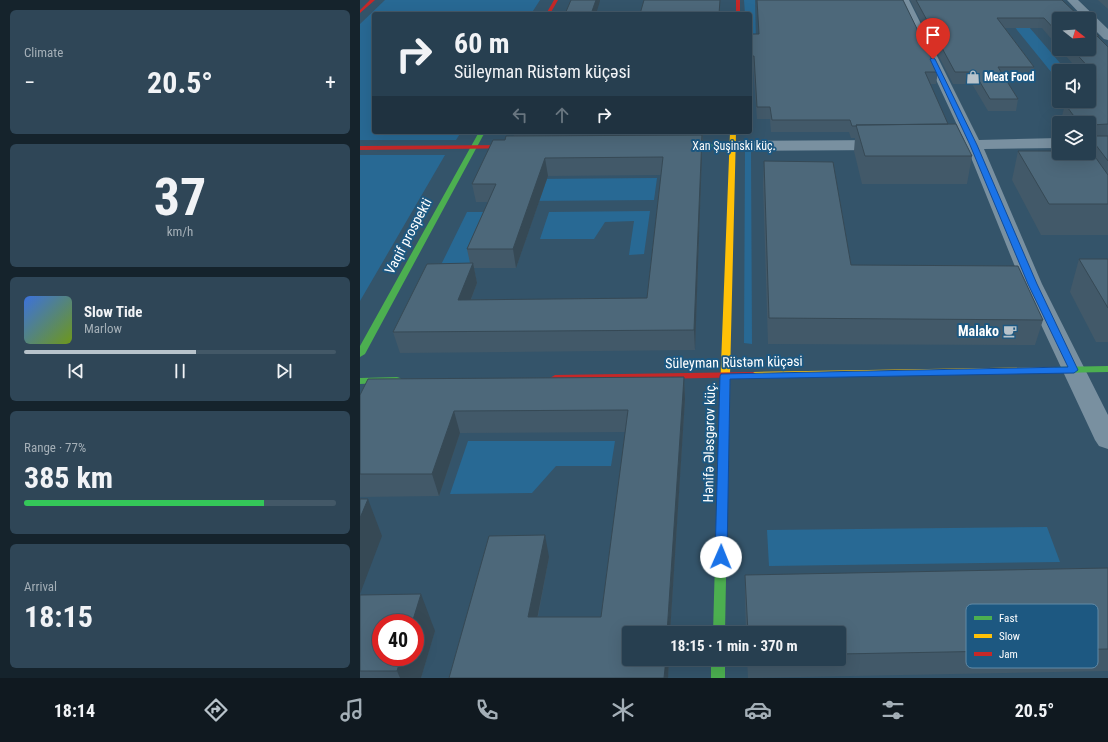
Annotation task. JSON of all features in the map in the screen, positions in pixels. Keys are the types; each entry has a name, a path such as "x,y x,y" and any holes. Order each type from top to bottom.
{"street":[{"path":"360,12 373,0"},
{"path":"549,12 556,0"},
{"path":"738,0 738,12"},
{"path":"904,0 974,145 1032,284 1108,440"},
{"path":"1072,0 1108,36"},
{"name":"Vaqif prospekti","path":"360,354 481,134"},
{"name":"Xan Şuşinski küç.","path":"663,146 733,139 897,145"},
{"name":"Hənifə Ələsgərov küç.","path":"719,626 725,376 733,139"},
{"path":"943,145 1052,143"},
{"path":"360,148 528,147"},
{"name":"Süleyman Rüstəm küçəsi","path":"544,378 1108,369"},
{"path":"360,381 410,380"},
{"path":"718,666 718,678"}],"shaded area":[{"path":"385,0 540,0 532,12 372,12"},
{"path":"744,0 755,0 756,43 752,43 752,12 745,12"},
{"path":"372,12 372,134 460,134 456,140 360,140 360,24"},
{"path":"1009,20 1023,20 1052,54 1052,56 1054,56 1060,63 1108,63 1096,68 1096,64 1052,64 1052,73"},
{"path":"745,152 751,152 752,344 744,343"},
{"path":"360,155 445,155 360,301"},
{"path":"657,178 654,200 522,201 530,179"},
{"path":"650,211 644,254 629,255 634,221 605,222 594,239 540,239 549,212"},
{"path":"467,212 495,212 471,268 439,269"},
{"path":"468,441 615,441 611,466 556,466 532,493 450,494"},
{"path":"1047,527 1060,562 769,566 767,530"}],"building":[{"path":"571,0 596,0 592,12 566,12"},
{"path":"644,0 720,0 719,12 641,12"},
{"path":"757,0 903,0 938,72 925,72 948,124 852,126 850,120 772,120 770,107 757,107 754,56 752,56 752,34 759,34"},
{"path":"916,0 1062,0 1075,12 1052,12 1052,27 1044,18 997,18 1034,67 998,67 1018,99 990,99 974,72 955,72"},
{"path":"1096,33 1108,47 1108,124 1096,125 1096,116 1074,116 1068,108 1096,108 1096,64 1086,64 1078,56 1096,56"},
{"path":"956,124 972,156 865,156 856,125"},
{"path":"702,135 694,330 393,332 427,264 473,263 458,300 647,298 663,157 545,158 513,249 467,249 496,184 472,184 493,140 505,140 506,136"},
{"path":"1096,136 1108,136 1108,161 1096,145"},
{"path":"1018,151 1052,151 1052,160 1096,160 1096,158 1108,175 1108,204 1049,204"},
{"path":"764,161 833,162 851,265 1018,266 1043,320 769,318"},
{"path":"1079,259 1108,259 1108,308"},
{"path":"684,377 667,626 622,626 622,666 665,666 664,678 449,678 489,536 545,535 528,617 601,617 628,410 454,411 432,474 360,474 360,395 368,379"},
{"path":"360,499 368,499 360,518"},
{"path":"1108,568 1108,649 1098,649 1098,604 966,604 966,652 846,654 846,626 748,626 745,575"},
{"path":"421,594 415,614 372,614 372,666 398,666 397,671 360,671 360,595"}],"traffic: fast":[{"path":"360,354 481,134"},
{"path":"673,146 732,146"},
{"path":"1054,370 1108,369"},
{"path":"360,381 397,380"},
{"path":"719,626 724,416"},
{"path":"718,666 718,678"}],"traffic: slow":[{"path":"724,416 733,134"},
{"path":"753,375 1054,370"}],"traffic: jam":[{"path":"360,12 373,0"},
{"path":"549,12 556,0"},
{"path":"738,0 738,12"},
{"path":"360,148 519,147"},
{"path":"555,378 753,375"}],"place":[{"name":"Meat Food","path":"973,77"},
{"name":"Malako","path":"1010,331"}],"route":[{"path":"721,557 725,376 1074,370 1038,293 1032,284 974,145 933,59"}]}
